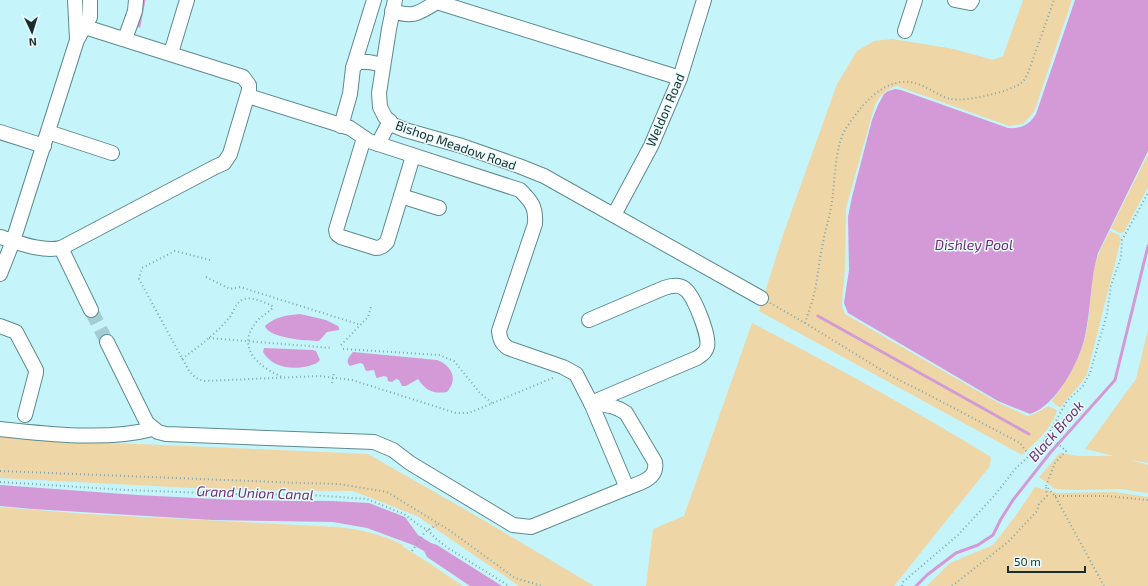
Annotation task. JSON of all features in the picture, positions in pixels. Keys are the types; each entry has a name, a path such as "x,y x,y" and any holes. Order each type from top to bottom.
{"street":[{"path":"75,0 77,40"},
{"path":"0,274 6,239 44,146 77,40 90,17 90,0"},
{"path":"125,39 135,11 136,0"},
{"path":"171,53 187,0"},
{"path":"341,126 350,94 353,68 374,0"},
{"name":"Weldon Road","path":"614,215 651,146 680,78 704,0"},
{"path":"905,31 915,0"},
{"path":"955,0 970,4 972,0"},
{"path":"393,6 405,15 414,14 437,2 680,78"},
{"name":"Bishop Meadow Road","path":"393,6 379,93 380,107 385,117 393,125 462,146 544,176 761,298"},
{"path":"6,239 42,249 53,250 61,248 224,163 230,154 248,96 249,85 243,77 171,53 84,27"},
{"path":"353,68 358,62 369,62 383,65"},
{"path":"248,96 350,128 364,138 378,144 520,190 530,200 536,212 534,224 499,331 502,344 508,348 571,370 576,374 591,403 627,488"},
{"path":"378,144 390,121"},
{"path":"0,132 44,146"},
{"path":"48,132 112,153"},
{"path":"364,138 336,230 337,234 341,237 376,248 384,246 387,242 413,156"},
{"path":"401,196 439,208"},
{"path":"61,248 91,310"},
{"path":"589,320 664,288 679,286 685,289 692,297 708,340 707,348 704,354 698,358 591,403"},
{"path":"0,326 16,332 36,370 25,415"},
{"path":"107,342 147,424 158,432 166,434 374,442 393,450 410,464 513,525 531,527 627,488 651,477 654,473 656,468 655,462 626,413 611,405 591,403"},
{"path":"0,428 73,435 115,435 138,433 152,429"}],"path":[{"path":"805,323 814,294 833,193 839,150 844,132 864,104 889,84 904,81 918,83 951,99 962,100 1012,88 1023,82 1028,73 1054,0"},
{"path":"902,586 903,582 958,535 994,496 1016,468 1040,446 1048,435 1067,401 1083,386 1090,373 1106,314 1111,285 1121,258 1122,240 1148,193"},
{"path":"210,260 176,251 142,268 139,279 182,359 193,376 199,380 206,381 320,376 333,377 352,380 456,413 469,413 571,370"},
{"path":"206,277 230,289 240,287 361,325"},
{"path":"182,359 222,326 232,315 237,304 242,300 251,298 273,307 258,320 248,336 251,352 258,362 273,373 283,377"},
{"path":"761,298 805,323 892,377 1020,443 1029,455"},
{"path":"341,345 368,318 372,307"},
{"path":"209,338 332,348"},
{"path":"343,349 439,355 447,357 454,361 480,393 492,403"},
{"path":"332,383 334,373"},
{"path":"952,586 1008,542 1037,510 1039,504 1047,496 1046,486 1055,463 1066,451 1048,435"},
{"path":"0,471 301,484 339,484 387,492 449,530 515,578 542,586"},
{"path":"0,482 133,490 311,495 367,499 404,514 428,530 435,538 448,548 510,586"},
{"path":"1046,486 1055,496 1104,586"},
{"path":"1055,496 1106,496 1148,500"},
{"path":"412,551 425,532 438,524"}],"shaded area":[{"path":"1023,0 1072,0 1034,112 1023,124 1009,126 897,86 884,93 875,104 846,208 845,268 842,302 842,307 845,314 997,402 1027,416 1049,406 1055,409 1057,411 1047,430 1022,455 759,311 784,232 837,84 857,51 874,41 893,39 954,49 993,60 1003,56"},
{"path":"1148,154 1148,187 1124,232 1119,233 1111,228"},
{"path":"1110,231 1119,235 1121,239 1087,374 1061,407 1059,407 1052,401 1072,371 1082,347 1087,329 1095,265 1099,252"},
{"path":"752,323 873,388 991,457 990,466 894,586 646,586 653,529 684,516"},
{"path":"1148,330 1148,463 1130,460 1148,465 1148,493 1120,489 1055,489 1039,477 1060,453 1079,456 1114,456 1085,449 1136,379"},
{"path":"0,436 21,439 368,454 480,518 594,586 519,586 417,516 353,491 230,490 0,478"},
{"path":"1035,487 1058,493 1115,492 1148,497 1148,586 927,586 950,563 993,545 1017,514"},
{"path":"0,507 86,514 338,527 371,533 395,541 463,586 0,586"}],"water":[{"name":"Dishley Pool","path":"1075,0 1148,0 1148,151 1098,253 1093,274 1085,336 1078,358 1058,392 1049,402 1030,414 998,401 848,313 844,303 849,270 848,217 872,120 884,94 895,89 901,90 1008,128 1024,126 1036,114"},
{"path":"300,314 326,320 338,326 339,330 327,332 319,341 313,341 280,336 268,330 265,326 277,319"},
{"path":"264,348 313,350 316,351 320,360 309,366 290,368 277,365 272,362 263,352"},
{"path":"353,352 437,360 446,365 452,373 453,377 451,387 447,392 442,393 430,391 418,379 406,386 402,386 399,380 396,379 392,382 388,381 387,377 384,376 377,378 374,370 366,371 363,364 360,363 350,366 348,361"},
{"path":"0,485 137,495 235,500 369,503 405,517 418,535 437,545 502,586 470,586 427,557 424,551 413,545 367,528 333,522 212,520 0,506"}],"waterway":[{"path":"139,26 144,0"},
{"name":"Black Brook","path":"916,586 927,575 956,553 978,545 993,535 1013,500 1050,453 1115,380 1148,246"},
{"path":"818,316 1029,434"}],"tunnel":[{"path":"91,310 107,342"}],"water label":[{"name":"Grand Union Canal","path":"255,493"}]}
